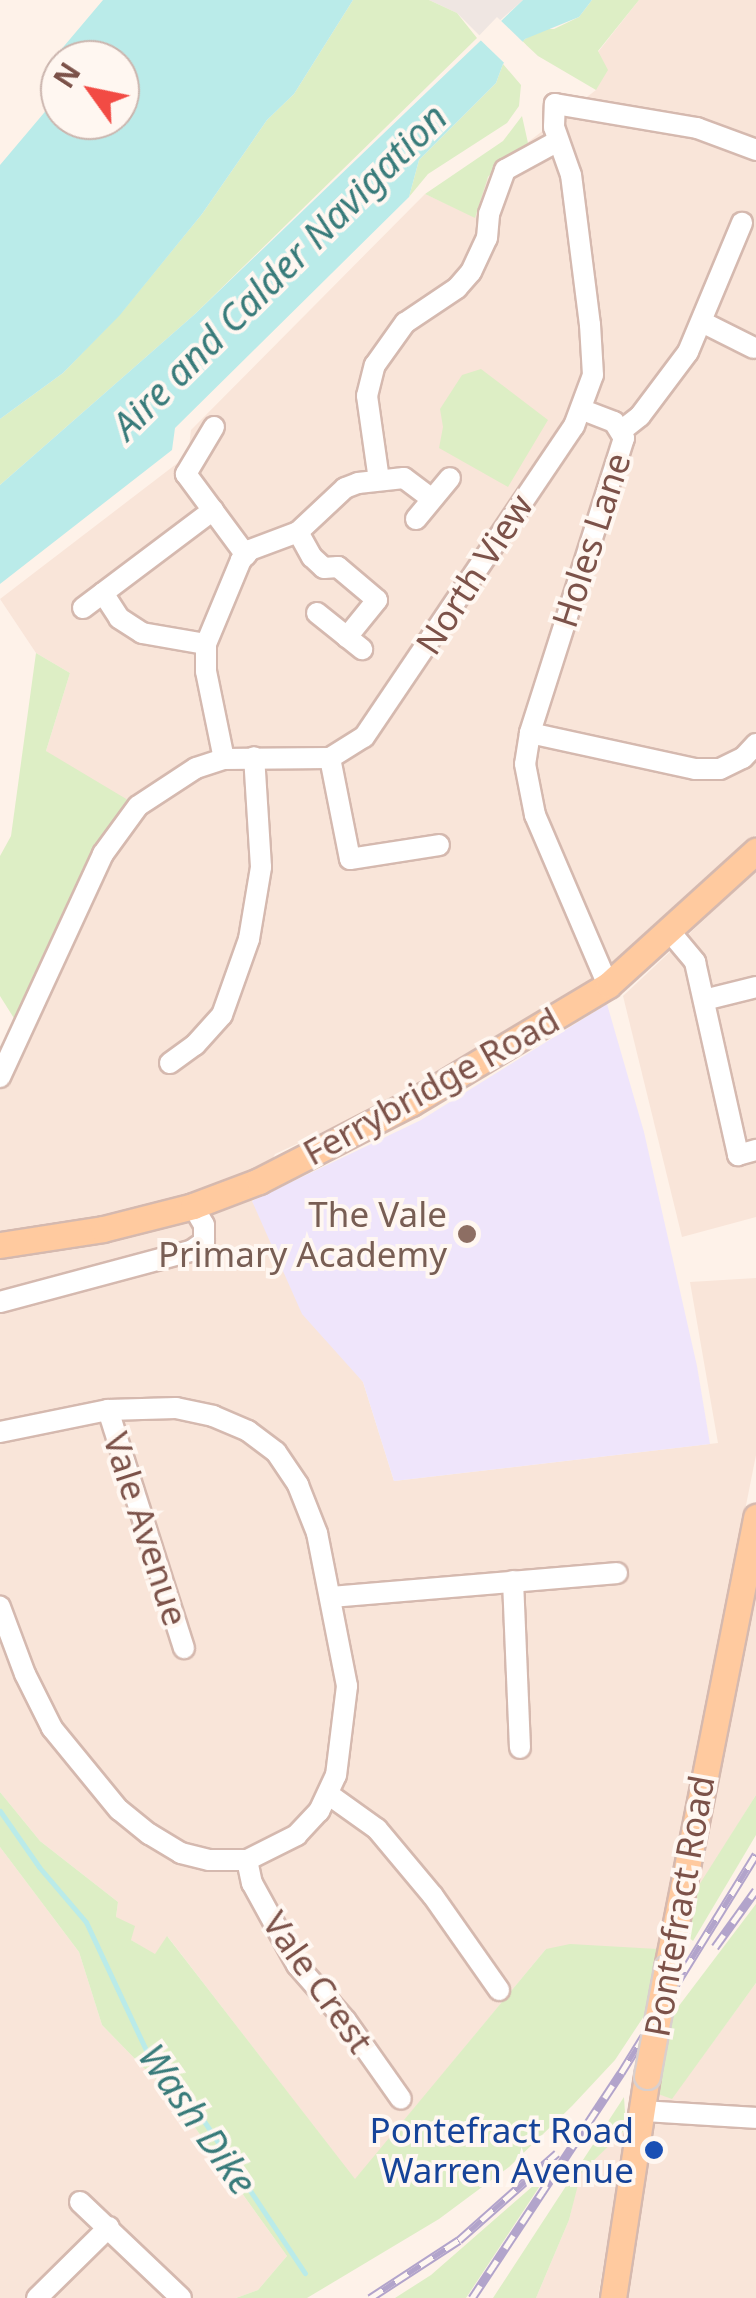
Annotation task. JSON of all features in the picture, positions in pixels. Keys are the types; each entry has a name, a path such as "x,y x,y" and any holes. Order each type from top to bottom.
{"main road":[{"name":"Ferrybridge Road","path":"0,1244 102,1228 193,1206 259,1181 411,1104 608,985 756,851"},
{"name":"Pontefract Road","path":"613,2298 667,1968 756,1517"}],"street":[{"name":"Holes Lane","path":"608,985 535,815 525,764 530,734 624,438 614,422 583,410 593,375 590,325 571,176 558,142 555,104 697,128 756,150"},
{"path":"379,480 368,396 375,365 406,323 472,272 488,238 493,198 505,170 558,142"},
{"path":"621,431 640,416 668,379 702,322 742,223"},
{"path":"702,322 754,348"},
{"name":"North View","path":"330,758 364,737 393,700 583,410"},
{"path":"214,427 186,474 246,555"},
{"path":"224,758 206,670 206,644 246,555 298,532 345,488 404,478 432,499"},
{"path":"416,519 450,478"},
{"path":"83,608 213,510"},
{"path":"298,532 312,557 324,568 338,567 377,600 354,643 317,613"},
{"path":"103,593 119,618 142,633 206,644"},
{"path":"530,734 695,770 720,769 744,758 756,744"},
{"path":"170,1063 196,1045 222,1015 246,952 261,868 254,757"},
{"path":"0,1078 103,854 138,806 196,768 224,758 330,758 350,859 438,845"},
{"path":"670,932 695,962 738,1155 756,1150"},
{"path":"704,1000 756,987"},
{"path":"0,1302 191,1252 204,1242 204,1226 193,1206"},
{"path":"0,1432 108,1410 176,1408 213,1416 248,1431 276,1452 298,1485 317,1532 347,1686 343,1742 328,1794 297,1835 247,1860 209,1860 181,1852 119,1810 52,1728 25,1674 0,1607"},
{"name":"Vale Avenue","path":"108,1410 184,1648"},
{"path":"332,1597 617,1573"},
{"path":"513,1581 520,1748"},
{"path":"328,1794 377,1829 434,1896 499,1990"},
{"name":"Vale Crest","path":"247,1860 252,1883 298,1965 346,2021 401,2099"},
{"path":"643,2111 756,2118"},
{"path":"80,2202 181,2298"},
{"path":"37,2298 109,2226"}],"shaded area":[{"path":"429,0 523,0 481,37 457,13"},
{"path":"639,0 756,0 756,835 612,968 364,1113 275,1154 252,1201 335,1347 363,1382 394,1481 718,1443 690,1282 756,1278 756,1455 658,1949 546,1949 355,2180 168,1937 155,1955 131,1940 116,1917 118,1902 40,1841 0,1792 0,1073 103,854 46,751 70,673 36,653 0,599 188,455 191,430 425,194 475,217 483,185 497,166 596,90 598,52"},
{"path":"756,871 756,1217 682,1237 623,996"},
{"name":"The Vale Primary Academy","path":"607,1004 644,1132 697,1366 710,1444 394,1481 363,1382 302,1314 252,1201 421,1120"},
{"path":"756,1596 756,1795 699,1887 733,1704"},
{"path":"0,1847 79,1952 102,2025 176,2101 287,2256 258,2290 236,2298 0,2298"},
{"path":"756,1983 756,2298 627,2298 658,2094 672,2098"},
{"path":"626,2129 598,2298 536,2298 569,2220 580,2173"}],"green space":[{"path":"353,0 429,0 457,13 477,38 195,314 0,485 0,419 63,373 122,312 202,214 267,120 294,94"},
{"path":"592,0 639,0 598,51 608,70 596,90 538,56 522,41 541,29 554,29 579,17"},
{"path":"503,64 521,85 519,106 507,123 428,174 409,197 419,160 496,83"},
{"path":"522,116 528,143 506,157 488,177 475,218 425,194 503,141"},
{"path":"481,369 548,420 508,487 439,448 443,427 440,409 462,375"},
{"path":"36,653 70,673 46,751 138,806 22,1031 0,996 0,856 11,836"},
{"path":"0,1792 40,1841 118,1902 116,1917 135,1926 131,1940 155,1954 167,1936 355,2179 546,1949 570,1944 658,1949 646,2013 615,2060 572,2106 509,2167 439,2219 307,2298 236,2298 258,2290 287,2256 176,2101 102,2025 79,1952 0,1847"},
{"path":"756,1795 756,1835 693,1941 687,1936 694,1893"},
{"path":"756,1904 756,1983 672,2099 658,2094 672,2015"},
{"path":"624,2097 626,2129 581,2173 569,2220 536,2298 493,2298"},
{"path":"549,2172 466,2298 395,2298 431,2275"}],"water":[{"path":"103,0 353,0 294,94 267,120 202,214 120,315 63,373 0,419 0,165 40,118 40,140 140,140 140,40 69,40"},
{"name":"Aire and Calder Navigation","path":"523,0 592,0 579,17 525,39 503,64 496,83 419,160 409,197 175,428 172,450 0,584 0,485 195,314"}],"pier":[{"path":"497,17 526,45 506,65 478,37"}],"waterway":[{"name":"Wash Dike","path":"0,1811 39,1867 86,1922 152,2063 176,2079 305,2273"}],"railway":[{"path":"472,2298 621,2073 756,1854"},
{"path":"715,1947 756,1890"},
{"path":"370,2298 459,2240 557,2153"}],"place":[{"name":"The Vale Primary Academy","path":"467,1234"},
{"name":"Pontefract Road Warren Avenue","path":"654,2150"}]}
